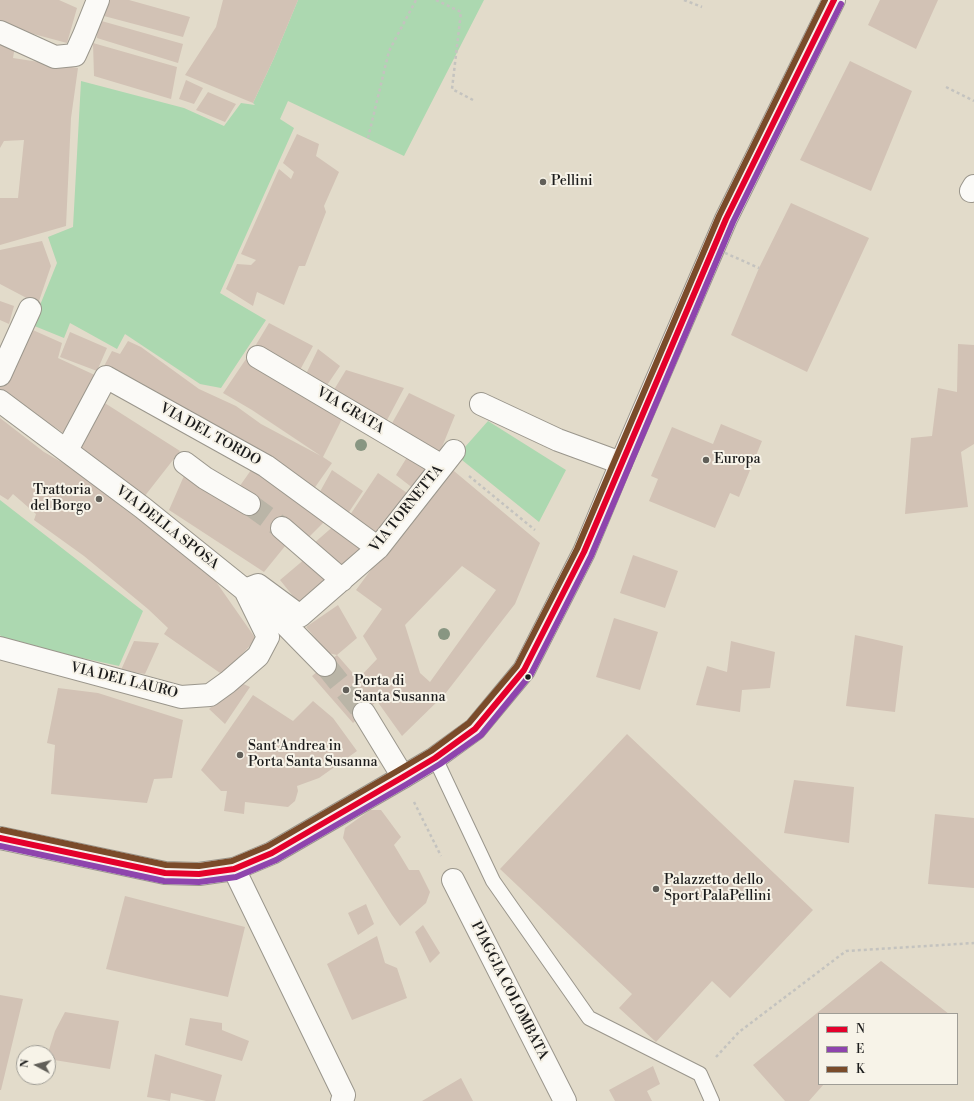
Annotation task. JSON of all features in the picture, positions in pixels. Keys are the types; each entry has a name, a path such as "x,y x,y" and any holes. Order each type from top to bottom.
{"street":[{"path":"0,32 55,57 75,55 98,0"},
{"path":"0,838 165,873 199,874 234,869 272,853 403,777 435,758 475,729 524,670 584,552 620,463 726,220 834,0"},
{"path":"0,376 30,309"},
{"name":"VIA GRATA","path":"258,357 448,459"},
{"name":"VIA DEL TORDO","path":"66,450 106,377 266,466 378,548"},
{"name":"VIA DELLA SPOSA","path":"0,401 143,508 276,615 325,665"},
{"path":"481,404 558,440 620,463"},
{"name":"VIA TORNETTA","path":"245,590 258,585 300,616 378,548 448,459"},
{"path":"185,463 205,478 249,504"},
{"path":"282,528 342,580"},
{"name":"VIA DEL LAURO","path":"0,648 181,697 210,695 228,682 258,656 268,637 245,590"},
{"path":"364,713 403,777"},
{"path":"234,869 344,1095 342,1101"},
{"name":"PIAGGIA COLOMBATA","path":"453,880 566,1101"}],"lane":[{"path":"435,758 493,881 589,1018 700,1074 712,1101"}],"path":[{"path":"368,138 389,51 416,0"},
{"path":"436,0 461,12 452,89 473,100"},
{"path":"684,0 702,7"},
{"path":"946,88 974,101"},
{"path":"714,248 759,268"},
{"path":"448,459 535,530"},
{"path":"414,803 453,880"},
{"path":"700,1074 739,1032 846,951 974,944"}],"green space":[{"path":"298,0 484,0 404,156 288,101 280,119 294,128 220,293 266,320 221,388 200,384 125,334 117,349 70,323 64,338 32,325 57,263 48,237 73,227 81,81 184,108 224,126 241,103 255,105 253,103 274,58"},
{"path":"488,421 566,470 539,522 457,456"},
{"path":"0,500 143,611 119,666 4,641 0,635"}],"building":[{"path":"0,0 59,0 77,8 67,43 0,25"},
{"path":"106,0 129,0 190,17 183,37 104,16"},
{"path":"223,0 298,0 274,58 253,103 185,75 216,27"},
{"path":"880,0 938,0 916,49 868,25"},
{"path":"98,20 183,44 178,63 97,38"},
{"path":"0,40 15,46 13,58 78,68 71,118 66,226 0,245 0,198 18,198 24,140 4,141 0,148"},
{"path":"93,43 177,67 171,99 94,76"},
{"path":"850,61 912,91 871,191 800,160"},
{"path":"186,80 203,88 194,104 179,99"},
{"path":"208,92 236,104 225,122 196,110"},
{"path":"297,134 319,144 316,156 339,172 324,206 326,212 305,266 299,266 284,305 257,292 253,306 226,289 237,264 251,265 256,260 241,254 279,169 291,179 294,172 283,163"},
{"path":"791,203 869,238 807,372 731,335 759,268"},
{"path":"42,241 51,266 38,304 0,284 0,250"},
{"path":"0,301 14,306 9,324 0,320"},
{"path":"269,323 313,346 300,370 254,348"},
{"path":"26,327 62,343 58,358 99,377 70,437 0,392 0,387"},
{"path":"70,332 107,348 97,371 60,357"},
{"path":"128,341 141,347 199,389 236,406 261,424 321,456 252,410 223,393 246,359 343,417 323,457 332,463 311,493 102,370 112,351 120,354"},
{"path":"958,344 974,345 974,444 961,452 968,507 905,514 911,438 932,436 938,388 957,392"},
{"path":"318,349 340,366 325,388 306,374"},
{"path":"346,370 404,388 386,422 332,393"},
{"path":"409,393 455,415 440,452 391,425"},
{"path":"100,400 180,451 144,497 75,445"},
{"path":"0,418 44,452 77,471 123,508 191,557 212,576 256,639 223,675 164,634 168,628 148,609 84,556 34,520 36,514 13,494 8,500 0,495"},
{"name":"Europa","path":"721,424 762,441 739,497 730,493 715,528 649,501 658,479 651,476 672,427 713,444"},
{"path":"409,454 430,463 414,489 396,475"},
{"path":"256,463 330,516 308,538 290,540 264,572 169,510 187,469 237,490"},
{"path":"448,466 540,543 515,604 445,694 402,736 377,701 353,723 312,676 337,655 358,679 377,659 363,636 382,609 356,590","holes":["462,566 496,590 430,682 420,673 405,625"]},
{"path":"332,470 363,491 347,515 317,497"},
{"path":"378,473 410,495 374,543 346,521"},
{"path":"336,524 371,546 345,571 313,544"},
{"path":"633,555 678,571 665,608 620,593"},
{"path":"306,558 328,584 301,606 280,580"},
{"path":"338,605 357,638 337,655 328,653 306,627"},
{"path":"614,618 658,632 640,690 596,677"},
{"path":"855,635 903,646 895,712 846,706"},
{"path":"134,641 159,643 145,674 121,670"},
{"path":"731,641 775,652 770,688 742,690 740,712 696,705 707,666 727,672"},
{"path":"239,682 250,687 225,724 209,709"},
{"path":"58,688 98,693 183,720 172,778 154,779 147,803 51,794 55,745 47,743"},
{"path":"253,695 293,721 313,701 333,718 357,751 319,778 297,786 298,791 295,801 288,807 245,802 244,814 224,811 227,791 221,791 201,770"},
{"name":"Palazzetto dello Sport PalaPellini","path":"627,734 813,910 730,998 712,981 656,1042 619,1008 632,994 500,869"},
{"path":"794,780 854,787 849,843 784,833"},
{"path":"370,810 381,810 401,837 394,845 409,870 419,870 430,892 426,903 400,926 343,838 345,828"},
{"path":"935,814 974,818 974,888 928,884"},
{"path":"125,896 245,927 228,997 106,969"},
{"path":"366,904 374,924 358,935 348,913"},
{"path":"423,925 440,953 430,963 415,932"},
{"path":"377,936 385,963 397,968 407,998 352,1020 327,964"},
{"path":"881,961 948,1013 818,1013 818,1085 823,1085 809,1101 785,1101 753,1065"},
{"path":"0,995 23,999 1,1090 0,1090"},
{"path":"65,1012 119,1021 110,1069 56,1060 56,1045 51,1045 55,1031"},
{"path":"190,1018 222,1023 222,1030 249,1041 242,1061 185,1045"},
{"path":"155,1054 222,1075 215,1101 206,1101 171,1093 170,1101 147,1097"},
{"path":"653,1066 660,1084 647,1091 652,1101 615,1101 609,1090"},
{"path":"461,1078 473,1101 422,1101"}],"tunnel":[{"path":"249,504 282,528"},
{"path":"325,665 364,713"}],"transit line":[{"name":"K","path":"2,830 166,865 199,866 232,861 268,846 399,770 431,751 469,723 517,666 577,549 719,216 825,0"},
{"name":"N","path":"0,838 165,873 199,874 234,869 272,853 403,777 435,758 475,729 524,670 584,552 726,219 834,0"},
{"name":"E","path":"0,846 164,881 199,882 236,877 276,860 440,764 481,735 531,674 591,556 733,222 841,4"}],"place":[{"name":"Pellini","path":"543,182"},
{"name":"Europa","path":"706,460"},
{"name":"Trattoria del Borgo","path":"99,499"},
{"name":"Porta di Santa Susanna","path":"346,690"},
{"name":"Sant'Andrea in Porta Santa Susanna","path":"240,755"},
{"name":"Palazzetto dello Sport PalaPellini","path":"656,889"}]}
